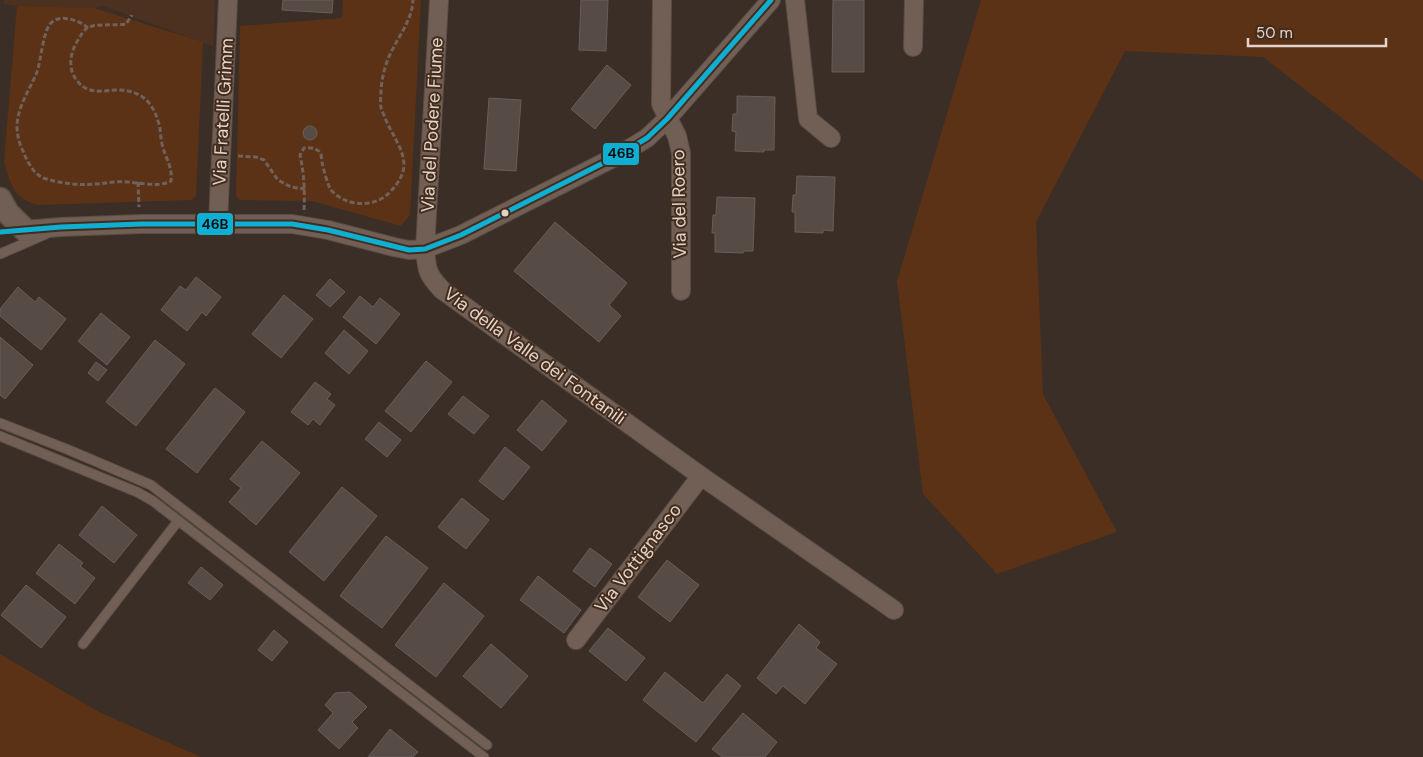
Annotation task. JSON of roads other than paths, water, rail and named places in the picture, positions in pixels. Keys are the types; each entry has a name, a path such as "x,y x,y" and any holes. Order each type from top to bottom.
{"street":[{"name":"Via Fratelli Grimm","path":"218,223 228,0"},
{"name":"Via del Podere Fiume","path":"425,250 439,0"},
{"name":"Via del Roero","path":"662,0 660,104 677,136 681,154 681,291"},
{"path":"0,232 61,227 276,223 304,225 394,247 409,250 425,250 461,235 619,155 647,138 667,119 771,0"},
{"path":"795,0 808,119 830,138"},
{"path":"913,47 914,0"},
{"path":"0,200 7,212 24,230"},
{"name":"Via della Valle dei Fontanili","path":"425,250 428,273 442,290 701,476 894,610"},
{"name":"Via Vottignasco","path":"576,640 701,476"}],"lane":[{"path":"0,254 61,227"},
{"path":"0,423 151,485 487,745"},
{"path":"0,436 137,492 153,501 484,757"},
{"path":"83,644 178,521"}]}
